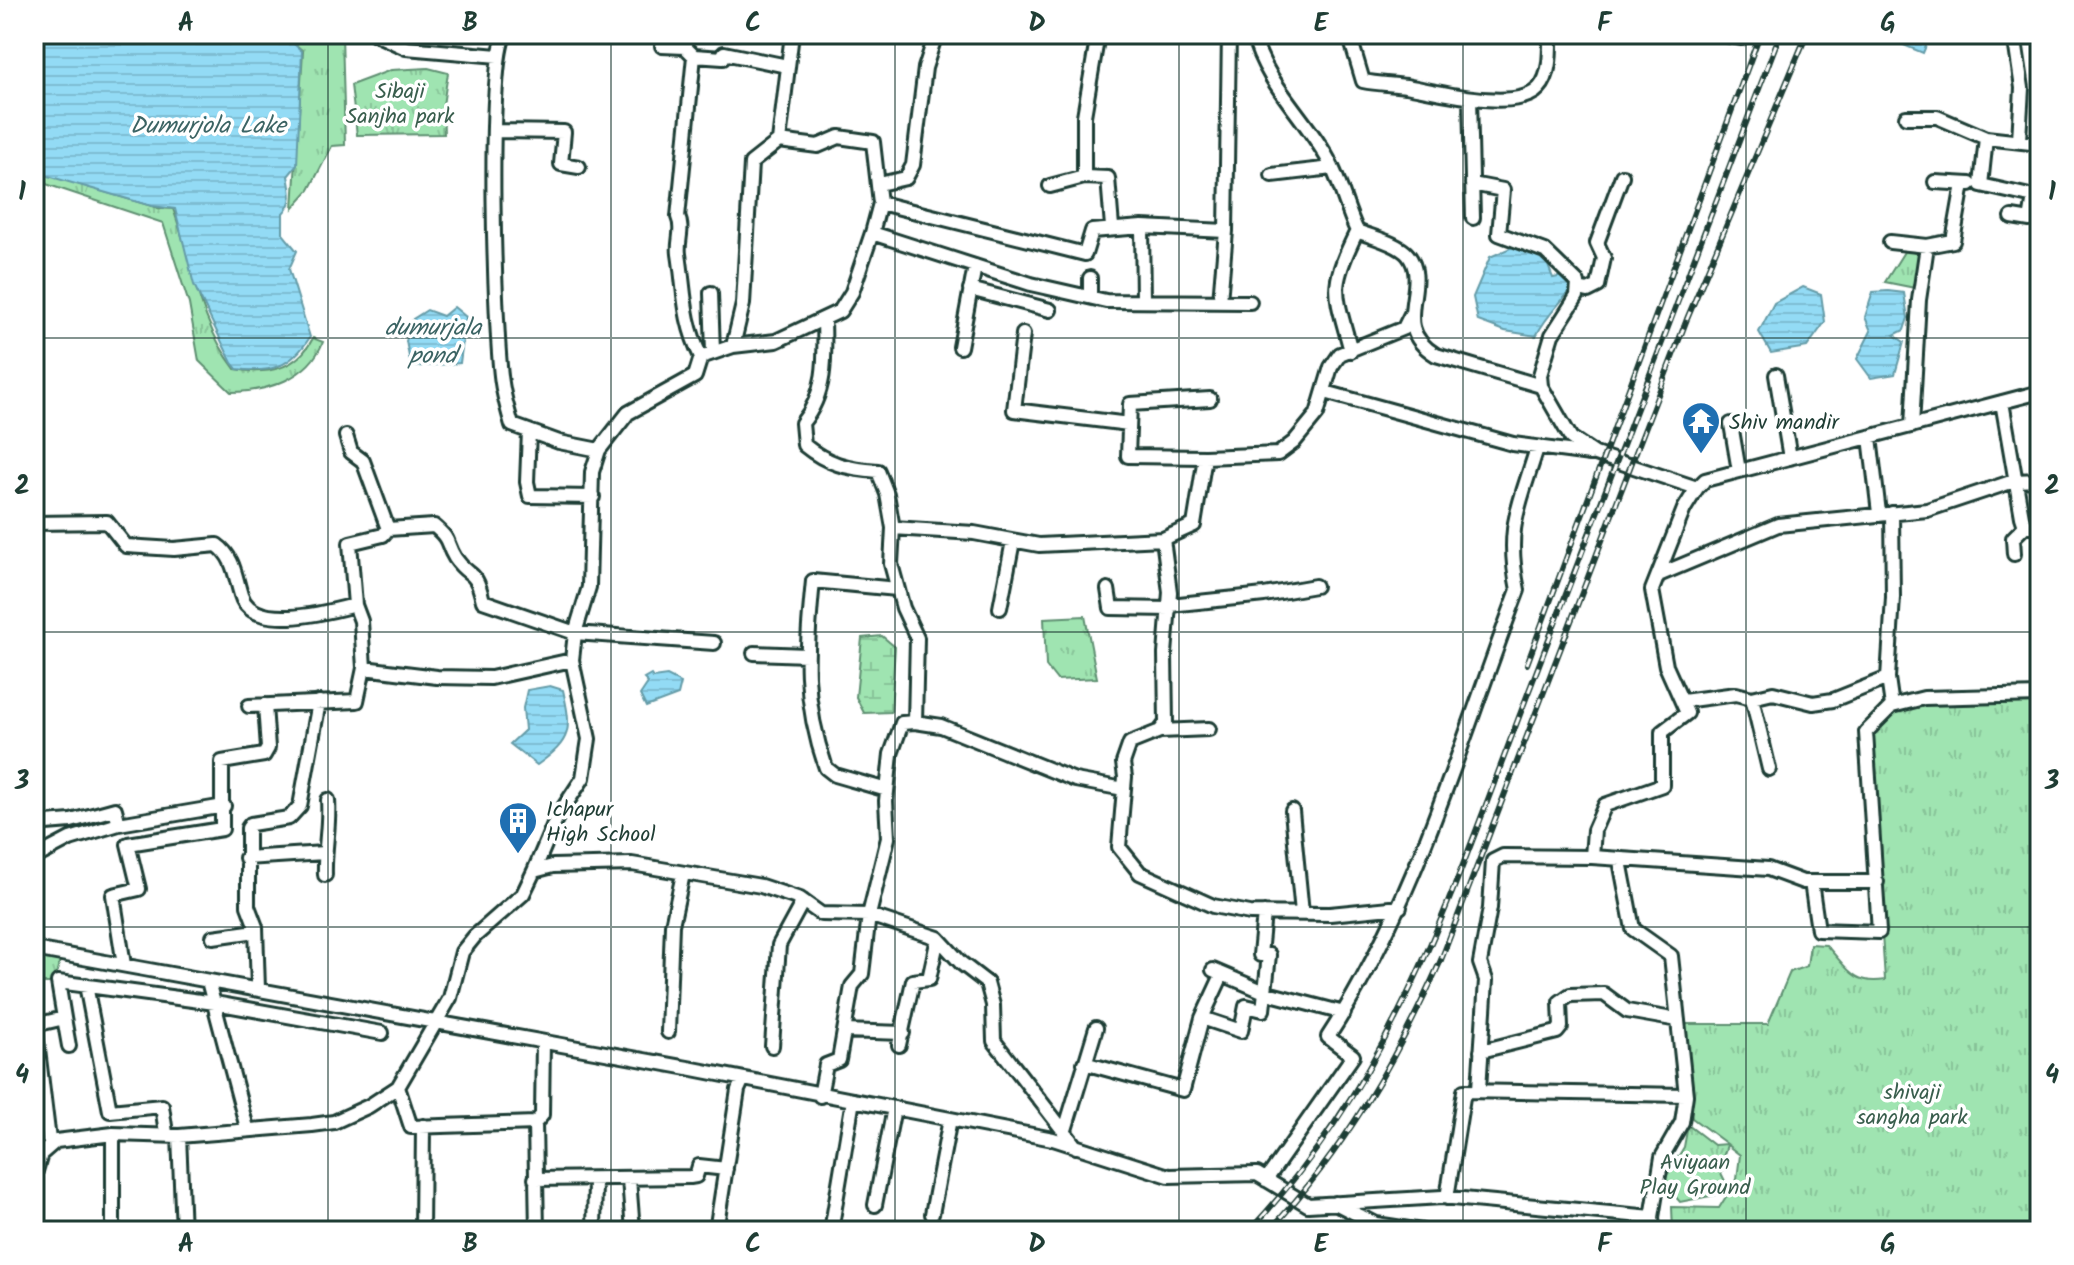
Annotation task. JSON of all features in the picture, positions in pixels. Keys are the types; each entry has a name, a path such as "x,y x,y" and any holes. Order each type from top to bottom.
{"street":[{"path":"375,34 406,48 498,56"},
{"path":"506,34 498,56 494,131 494,254 501,382 512,425 599,450"},
{"path":"779,141 792,34"},
{"path":"879,184 906,178 913,165 925,68 936,34"},
{"path":"1084,177 1084,116 1098,34"},
{"path":"1220,301 1226,231 1229,34"},
{"path":"1253,34 1271,76 1303,119 1332,168 1357,231 1406,252 1415,268 1411,314 1414,333 1421,346 1436,355 1541,386"},
{"path":"1349,34 1363,81 1470,98 1528,96 1540,88 1546,74 1550,34"},
{"path":"1720,34 1741,38"},
{"path":"2014,34 2022,88 2019,140"},
{"path":"662,46 680,40 694,56 723,58 724,53 787,66"},
{"path":"694,56 678,217 682,225 678,251 687,329 707,354"},
{"path":"1470,98 1473,218"},
{"path":"1906,117 1937,117 1986,138 2040,144"},
{"path":"494,131 564,132 561,164 579,167"},
{"path":"707,354 733,346 776,341 840,311 852,292 880,203 873,142 839,137 818,146 779,141 751,163 743,304 733,346"},
{"path":"1981,185 1986,138"},
{"path":"1272,175 1332,168"},
{"path":"1579,289 1588,291 1598,286 1604,258 1597,243 1622,176"},
{"path":"1050,186 1084,177 1108,178 1112,227"},
{"path":"1935,182 1981,185 2034,197 2030,220 2012,217"},
{"path":"1472,184 1501,187 1499,234 1545,251 1571,273 1579,289"},
{"path":"1890,242 1927,246 1953,241 1963,184"},
{"path":"880,203 1085,254 1092,231 1112,227 1226,231"},
{"path":"1142,227 1143,299"},
{"path":"1351,351 1334,287 1337,272 1357,231"},
{"path":"872,233 975,266 1106,301 1250,302"},
{"path":"1912,426 1919,300 1927,246"},
{"path":"960,347 975,266"},
{"path":"1090,278 1090,297"},
{"path":"970,289 1050,310"},
{"path":"1579,289 1552,335 1540,375 1541,386 1571,438 1605,457 1697,488"},
{"path":"34,1138 52,1140 113,1134 173,1134 334,1122 369,1106 398,1087 422,1049 433,1022 450,998 462,952 475,936 523,894 556,819 583,778 589,739 572,660 575,633 589,587 592,472 599,450 628,413 695,376 707,354 711,293"},
{"path":"1210,399 1130,404 1128,456 1278,454 1309,427 1325,392 1331,367 1340,354 1404,328 1411,314"},
{"path":"824,319 822,385 810,413 802,423 804,445 820,458 845,469 878,471 887,494 893,528 891,564 897,589 917,638 915,722"},
{"path":"1023,334 1015,411 1129,424"},
{"path":"1776,375 1790,458"},
{"path":"1325,392 1446,428 1537,448 1605,457"},
{"path":"1592,857 1594,830 1605,805 1662,785 1662,732 1687,713 1666,666 1652,590 1661,574 1684,509 1697,488 1705,480 2040,392"},
{"path":"2002,402 2014,481 2025,526"},
{"path":"1731,424 1739,471"},
{"path":"529,431 527,482 530,496 593,497"},
{"path":"346,436 351,452 363,461 388,529"},
{"path":"1870,437 1886,513 1893,597 1888,678 1892,706"},
{"path":"1266,1180 1353,1056 1328,1037 1400,907 1422,858 1518,590 1511,554 1512,528 1537,448"},
{"path":"893,528 974,533 1039,545 1163,539 1194,525 1205,457"},
{"path":"1661,574 1691,564 1762,529 1927,510 2014,481 2040,480"},
{"path":"34,523 107,522 126,546 174,549 217,545 230,559 246,606 260,615 288,617 355,605"},
{"path":"249,706 357,701 364,668 350,543 383,535 388,529 434,526 449,539 455,558 478,577 483,601 575,633 714,643"},
{"path":"2014,554 2013,538 2025,526 2040,526"},
{"path":"1160,731 1166,723 1165,654 1170,607 1163,539"},
{"path":"1000,608 1013,541"},
{"path":"887,790 835,775 826,768 806,694 807,655 813,581 897,589"},
{"path":"1108,589 1111,608 1170,607 1315,586"},
{"path":"754,653 807,655"},
{"path":"364,668 476,678 572,660"},
{"path":"1683,701 1736,694 1752,698 1773,693 1813,703 1833,700 1888,678"},
{"path":"1811,882 1818,930 1876,934 1877,882 1866,732 1892,706 1950,694 2040,695"},
{"path":"1752,698 1769,769"},
{"path":"258,989 256,931 248,906 246,858 251,824 289,818 300,806 319,702"},
{"path":"124,965 113,895 139,889 128,844 222,829 222,762 264,755 268,748 265,705"},
{"path":"820,1096 826,1065 839,1060 852,986 862,974 869,915 888,838 887,790 891,754 902,723 941,726 1075,780 1124,789"},
{"path":"1209,729 1160,731 1130,743 1123,763 1119,847 1140,873 1213,906 1264,913 1400,907"},
{"path":"325,875 324,853 330,824 328,800"},
{"path":"34,858 70,839 119,824 224,806"},
{"path":"34,824 71,821 115,809 119,824"},
{"path":"1292,811 1302,913"},
{"path":"246,858 324,853"},
{"path":"1479,1089 1486,980 1480,963 1490,908 1493,861 1503,856 1592,857 1768,869 1784,878 1811,882 1877,882"},
{"path":"1620,861 1633,929 1657,942 1671,956 1686,1095 1682,1122 1662,1157 1652,1217 1653,1231"},
{"path":"534,871 553,866 632,864 761,886 803,901 821,914 869,915 938,938 961,963 987,983 993,1005 994,1041 1036,1100 1065,1130 1076,1147"},
{"path":"668,1032 672,925 683,874"},
{"path":"772,1046 779,945 803,901"},
{"path":"1202,1018 1241,1031 1246,1006 1263,1010 1269,955 1260,955 1264,913"},
{"path":"213,937 256,931"},
{"path":"844,1031 901,1039 913,981 929,979 938,938"},
{"path":"34,949 950,1119 1076,1147 1169,1176 1257,1174 1308,1205 1447,1198 1652,1217"},
{"path":"1084,1063 1183,1090 1218,972 1267,993 1344,1013"},
{"path":"208,981 247,1128"},
{"path":"69,1046 58,982 215,1003 382,1033"},
{"path":"86,985 110,1111 162,1106 173,1134 183,1231"},
{"path":"1481,1051 1557,1032 1561,1027 1560,1002 1570,995 1604,994 1636,1014 1678,1020"},
{"path":"34,1178 41,1154 52,1140 35,1025 64,1018"},
{"path":"1065,1130 1096,1028"},
{"path":"537,1231 535,1123 542,1115 543,1042"},
{"path":"716,1231 738,1090 743,1079"},
{"path":"398,1087 411,1127 535,1123"},
{"path":"1447,1198 1464,1091 1686,1095"},
{"path":"831,1231 853,1100"},
{"path":"875,1205 894,1108"},
{"path":"932,1214 950,1119"},
{"path":"422,1231 423,1126"},
{"path":"113,1134 113,1225"},
{"path":"535,1179 580,1177 595,1181 614,1176 629,1179 696,1176 699,1166 726,1169"},
{"path":"629,1179 633,1231"},
{"path":"594,1231 595,1181"},
{"path":"1333,1202 1365,1225 1422,1231"},
{"path":"34,1229 55,1231"}],"green space":[{"path":"283,34 342,34 345,145 332,146 309,190 293,208 303,51"},
{"name":"Sibaji Sanjha park","path":"428,68 448,73 443,105 444,134 357,135 351,85 391,70"},
{"path":"34,171 158,208 173,209 204,311 222,350 235,369 258,371 280,368 298,357 313,338 323,342 317,354 297,374 272,386 231,392 199,361 189,304 163,223 34,180"},
{"path":"1907,247 1926,247 1920,289 1885,282"},
{"path":"1085,616 1097,678 1057,680 1046,666 1044,618"},
{"path":"882,636 895,647 891,712 864,713 856,697 862,638"},
{"name":"shivaji sangha park","path":"1935,697 2040,698 2040,1231 1673,1231 1672,1207 1719,1208 1737,1179 1740,1155 1727,1145 1722,1160 1728,1168 1720,1171 1725,1181 1715,1195 1680,1202 1666,1186 1666,1177 1684,1147 1688,1125 1714,1145 1727,1144 1692,1118 1681,1024 1768,1024 1790,972 1807,966 1810,944 1826,945 1858,977 1885,980 1869,736 1892,714"},
{"path":"34,954 60,960 54,983 34,983"}],"water":[{"name":"Dumurjola Lake","path":"34,34 282,34 302,51 297,165 288,176 291,196 283,213 283,234 297,251 289,269 310,337 296,355 270,369 237,369 232,363 194,285 175,209 152,206 34,172"},
{"path":"1877,34 1931,34 1923,53"},
{"path":"1519,244 1545,258 1553,278 1563,276 1572,288 1536,336 1505,331 1478,321 1473,297 1490,257"},
{"path":"1803,287 1821,294 1825,322 1807,347 1771,353 1759,332 1774,303"},
{"path":"1873,292 1904,293 1908,318 1904,330 1894,335 1904,342 1895,374 1871,378 1857,359 1871,331 1865,317"},
{"name":"dumurjala pond","path":"454,307 466,317 460,363 411,367 406,341 413,319 427,310 443,316"},
{"path":"651,675 653,678 667,676 681,683 678,695 646,707 640,695 648,683 644,679"},
{"path":"550,686 563,690 568,725 563,741 537,765 510,744 525,730 523,708 527,690"}],"railway":[{"path":"1527,664 1760,34"},
{"path":"1249,1231 1301,1170 1346,1106 1418,972 1476,830 1780,34"},
{"path":"1269,1231 1321,1169 1366,1103 1406,1034 1441,960 1687,319 1807,34"}],"place":[{"name":"Shiv mandir","path":"1701,455"},
{"name":"Ichapur High School","path":"518,855"}],"park label":[{"name":"Aviyaan Play Ground","path":"1695,1174"}]}
